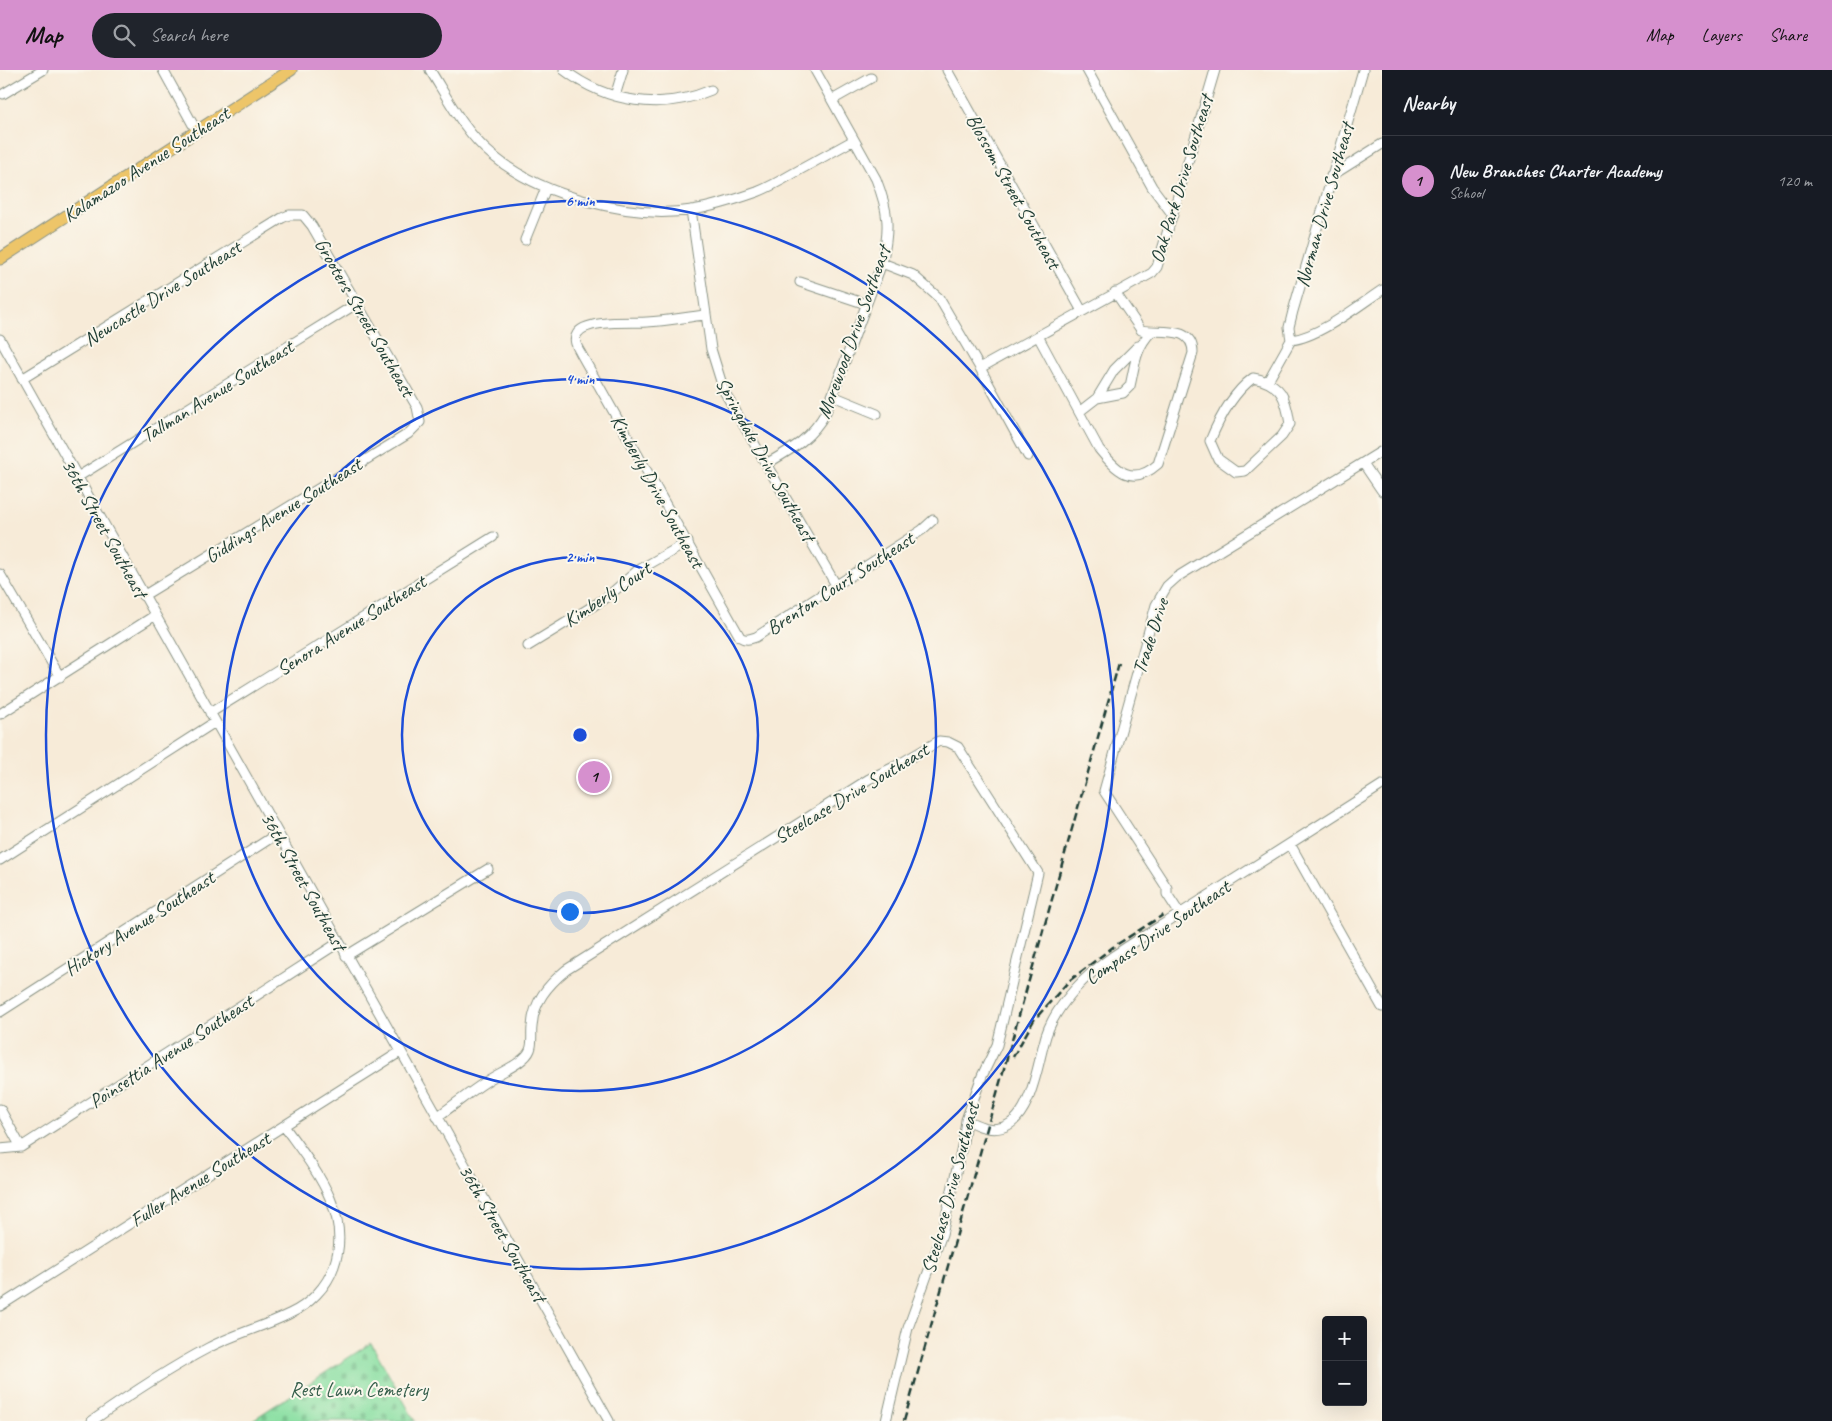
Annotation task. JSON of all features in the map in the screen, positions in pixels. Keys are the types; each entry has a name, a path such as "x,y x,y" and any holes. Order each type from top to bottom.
{"main road":[{"name":"Kalamazoo Avenue Southeast","path":"0,259 291,70"}],"street":[{"path":"3,94 43,70"},
{"path":"163,70 197,132"},
{"path":"430,70 460,118 492,156 516,172 546,188 616,208 647,212 691,210 758,192 854,140"},
{"path":"564,70 593,88 615,96 641,101 683,100 711,90"},
{"path":"615,96 623,70"},
{"name":"Morewood Drive Southeast","path":"766,464 799,445 818,427 833,396 882,263 888,241 888,216 876,179 815,70"},
{"name":"Blossom Street Southeast","path":"947,70 1082,311"},
{"path":"1087,70 1152,187 1173,215"},
{"name":"Oak Park Drive Southeast","path":"980,368 1152,273 1157,267 1215,70"},
{"name":"Norman Drive Southeast","path":"1291,340 1289,327 1293,311 1363,70"},
{"path":"832,100 871,78"},
{"path":"1332,176 1382,144"},
{"path":"525,240 546,188"},
{"name":"Springdale Drive Southeast","path":"691,210 711,349 724,391 836,585"},
{"name":"Newcastle Drive Southeast","path":"22,380 282,218 289,215 303,215"},
{"name":"Grooters Street Southeast","path":"303,215 312,226 417,407 420,422"},
{"path":"882,263 913,275 939,298 1028,456"},
{"path":"800,282 866,304"},
{"path":"1268,381 1291,340 1301,339 1324,328 1382,290"},
{"path":"1038,336 1099,449 1112,465 1122,473 1136,476 1149,472 1158,464 1193,353 1193,346 1189,340 1171,330 1151,332 1141,330 1115,292"},
{"name":"Tallman Avenue Southeast","path":"76,478 356,304"},
{"name":"Kimberly Drive Southeast","path":"705,315 649,322 602,324 581,330 576,335 575,340 737,632 744,640"},
{"path":"1079,412 1097,398 1114,370 1151,332"},
{"name":"36th Street Southeast","path":"0,339 76,478 609,1421"},
{"path":"1097,398 1123,393 1130,386 1136,357 1142,342"},
{"path":"1253,378 1268,381 1282,393 1290,424 1282,436 1245,471 1236,472 1218,459 1210,441 1215,428 1244,385 1253,378"},
{"path":"833,396 877,414"},
{"name":"Giddings Avenue Southeast","path":"143,596 408,434 420,422"},
{"name":"Trade Drive","path":"1180,914 1167,894 1167,888 1104,791 1156,605 1167,586 1177,577 1382,451"},
{"path":"1363,463 1382,491"},
{"name":"Brenton Court Southeast","path":"744,640 756,637 922,530 933,520"},
{"name":"Senora Avenue Southeast","path":"210,713 493,537"},
{"name":"Kimberly Court","path":"528,646 606,598 637,571 688,542"},
{"path":"0,574 60,677"},
{"path":"0,714 154,616"},
{"path":"0,860 215,722"},
{"name":"Steelcase Drive Southeast","path":"437,1117 489,1079 520,1061 527,1054 530,1050 532,1025 539,1000 543,992 566,970 869,779 939,741 948,742 958,747 1038,873 997,1045 982,1076 966,1120 963,1142 942,1234 908,1328 886,1421"},
{"name":"Compass Drive Southeast","path":"966,1120 988,1129 1006,1126 1026,1106 1038,1072 1044,1041 1059,1007 1086,977 1130,946 1382,785"},
{"name":"Hickory Avenue Southeast","path":"0,1012 277,834"},
{"path":"1290,844 1382,1007"},
{"path":"346,956 488,869"},
{"name":"Poinsettia Avenue Southeast","path":"0,1149 21,1147 338,943"},
{"name":"Fuller Avenue Southeast","path":"0,1306 400,1052"},
{"path":"0,1109 21,1147"},
{"path":"92,1421 140,1389 209,1348 291,1314 321,1291 330,1278 339,1254 340,1233 338,1219 321,1180 284,1126"}],"green space":[{"name":"Rest Lawn Cemetery","path":"371,1343 415,1421 251,1421"}],"railway":[{"path":"904,1421 1119,663"},
{"path":"1013,1057 1034,1020 1069,981 1113,947 1163,915"}],"place":[{"name":"New Branches Charter Academy","path":"594,777"}]}
